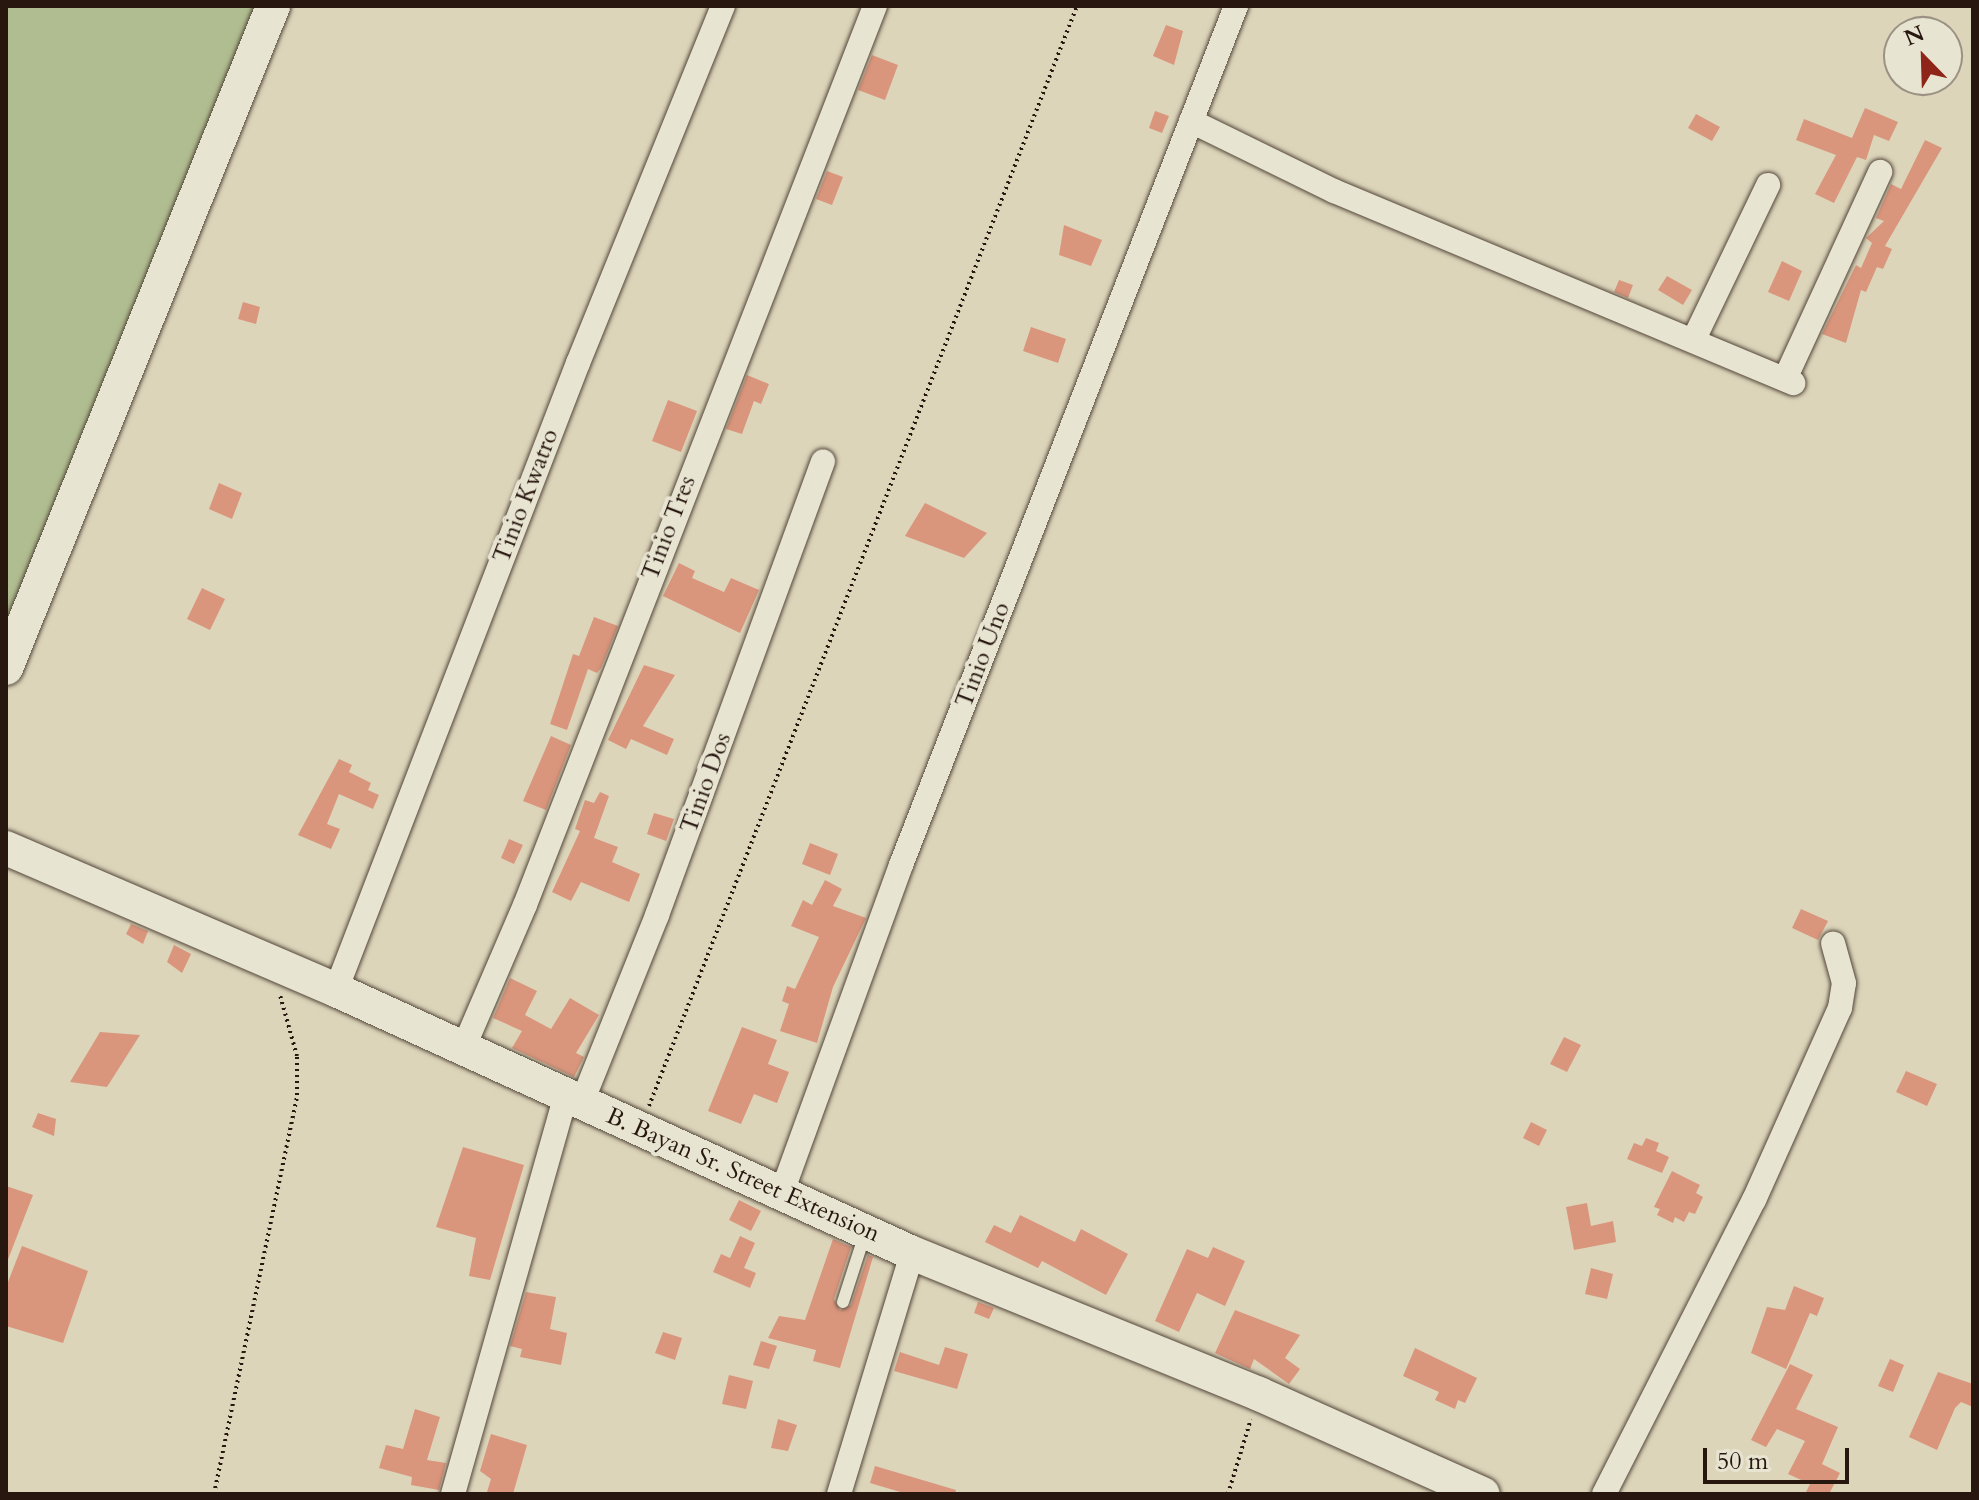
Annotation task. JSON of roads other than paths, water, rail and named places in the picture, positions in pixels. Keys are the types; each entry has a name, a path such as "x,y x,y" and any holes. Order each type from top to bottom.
{"street":[{"path":"6,668 273,6"},
{"name":"Tinio Kwatro","path":"336,990 556,418 723,6"},
{"name":"Tinio Tres","path":"463,1049 531,891 875,6"},
{"name":"Tinio Uno","path":"782,1192 901,865 1236,6"},
{"path":"1191,121 1334,191 1790,381 1880,172"},
{"path":"1694,339 1768,185"},
{"name":"Tinio Dos","path":"453,1494 574,1098 657,915 823,461"},
{"name":"B. Bayan Sr. Street Extension","path":"6,848 336,990 912,1253 1259,1394 1483,1494"},
{"path":"1604,1494 1709,1279 1754,1200 1840,1008 1844,983 1833,943"},
{"path":"839,1494 912,1253"}],"lane":[{"path":"843,1302 866,1231"}]}
